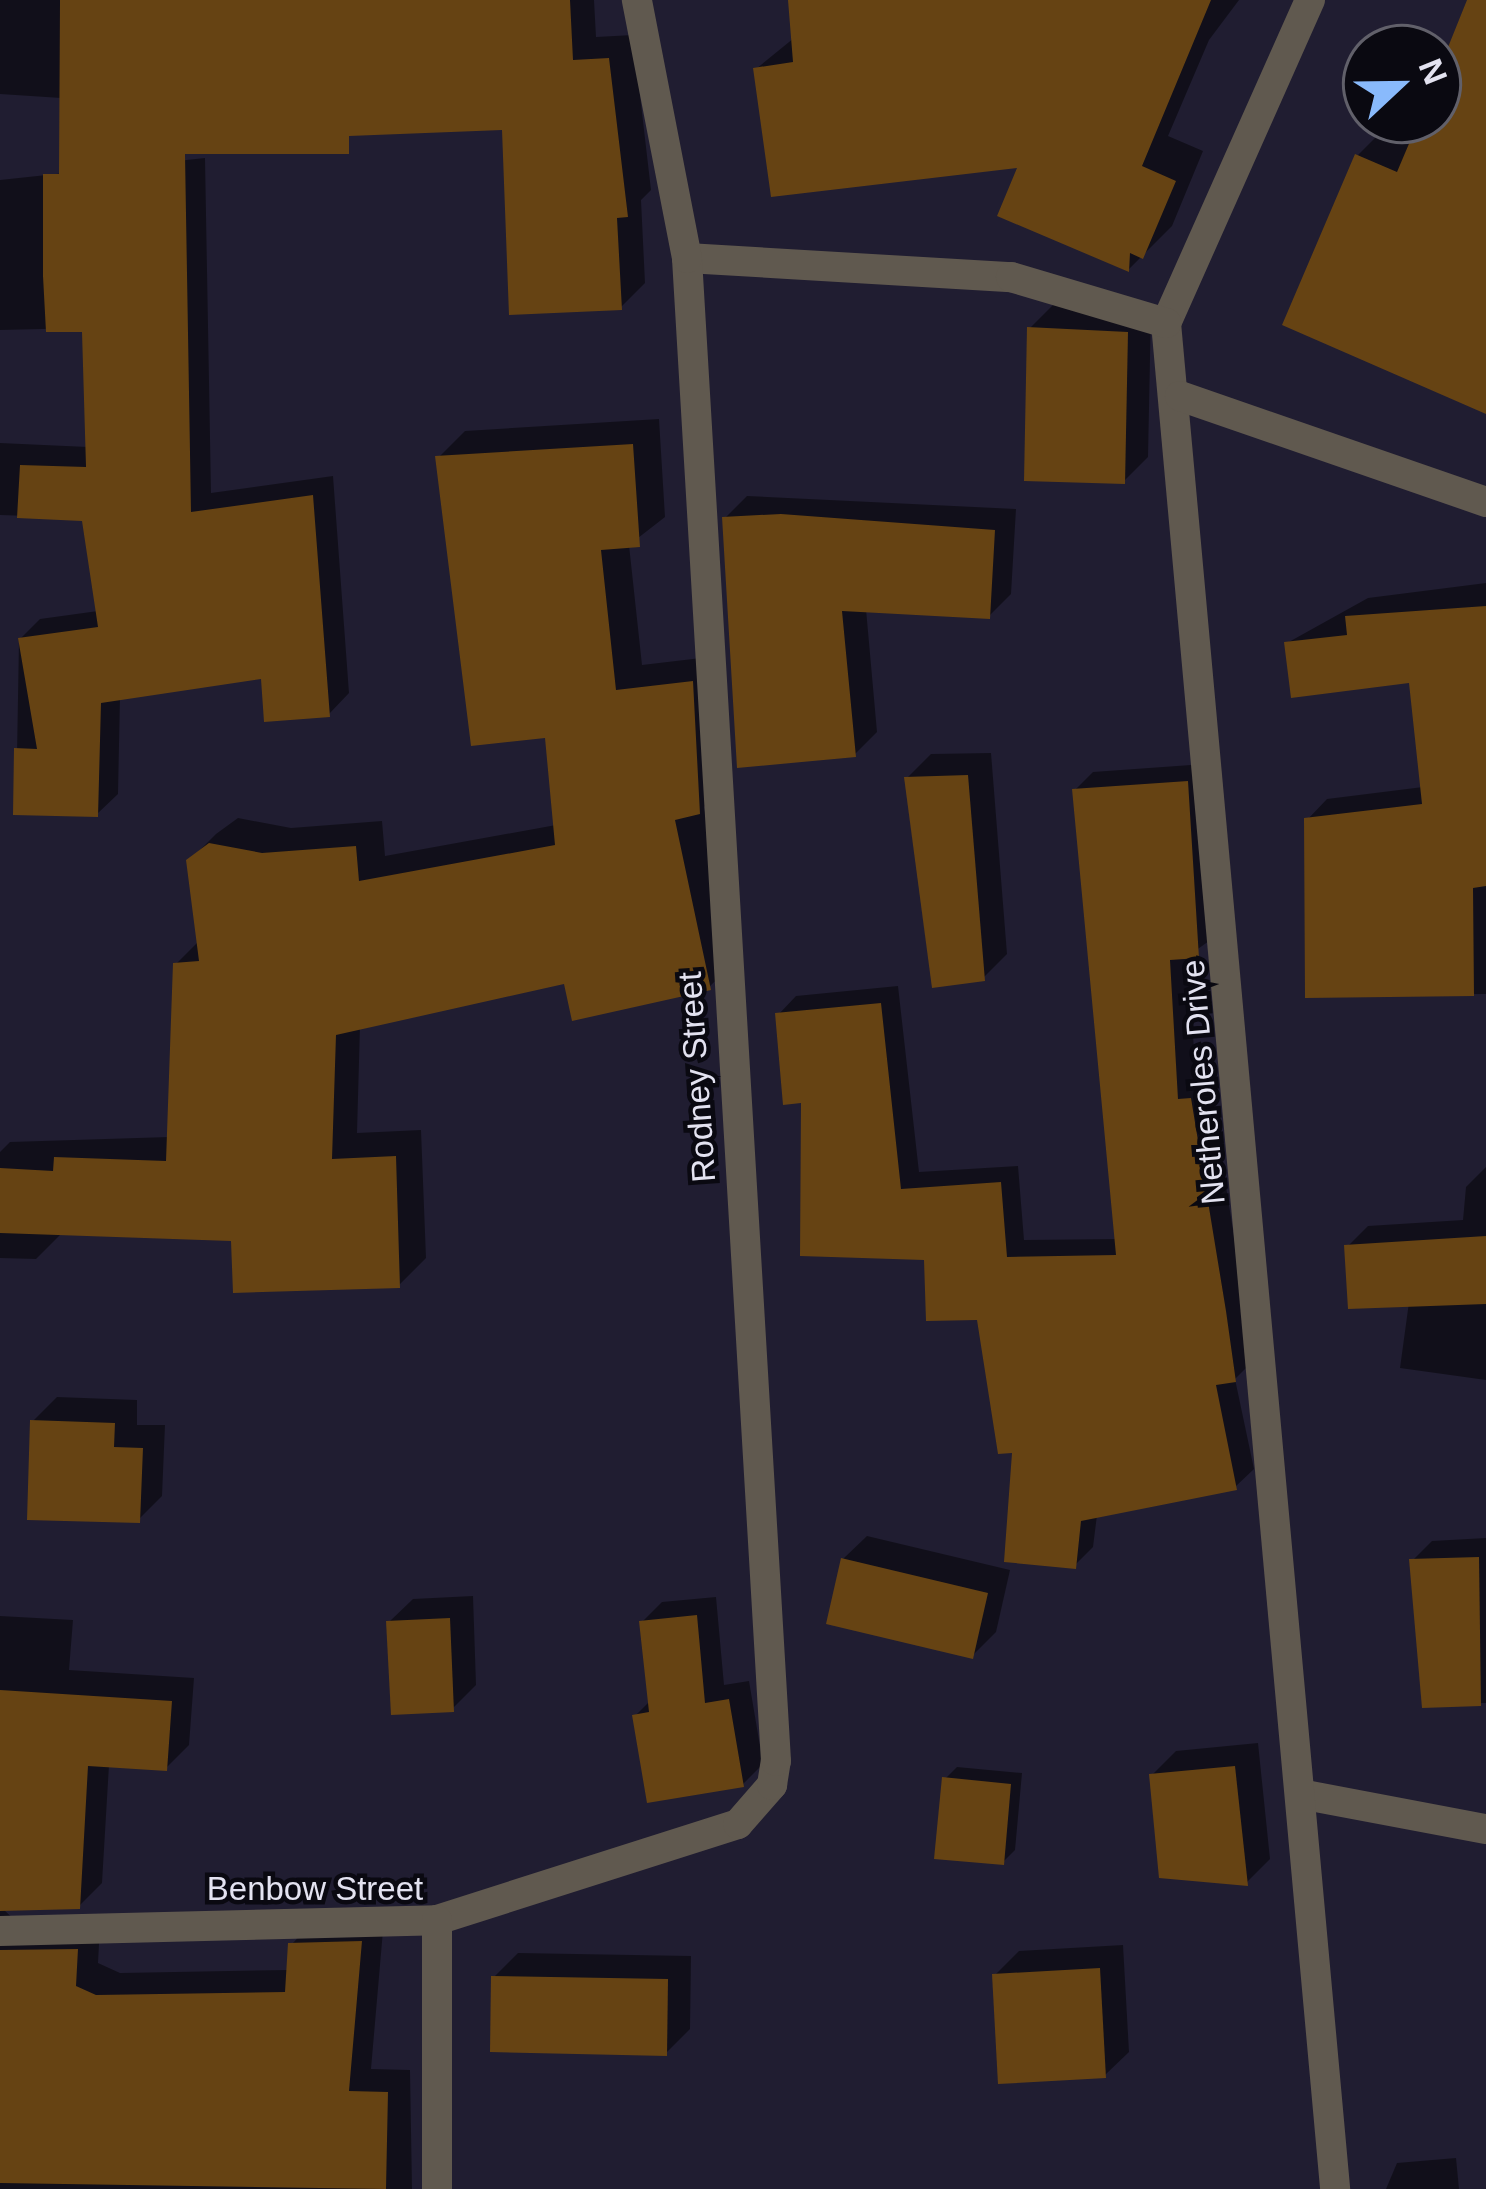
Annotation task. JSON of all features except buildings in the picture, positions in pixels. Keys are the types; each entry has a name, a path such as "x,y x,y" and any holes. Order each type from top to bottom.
{"street":[{"name":"Rodney Street","path":"437,1920 738,1824 772,1785 776,1761 688,258 638,0"},
{"path":"688,258 1011,277 1166,323 1310,0"},
{"name":"Netheroles Drive","path":"1166,323 1180,396 1335,2189"},
{"path":"1180,396 1486,502"},
{"path":"1300,1794 1486,1829"},
{"name":"Benbow Street","path":"0,1931 437,1920 437,2189"}]}
